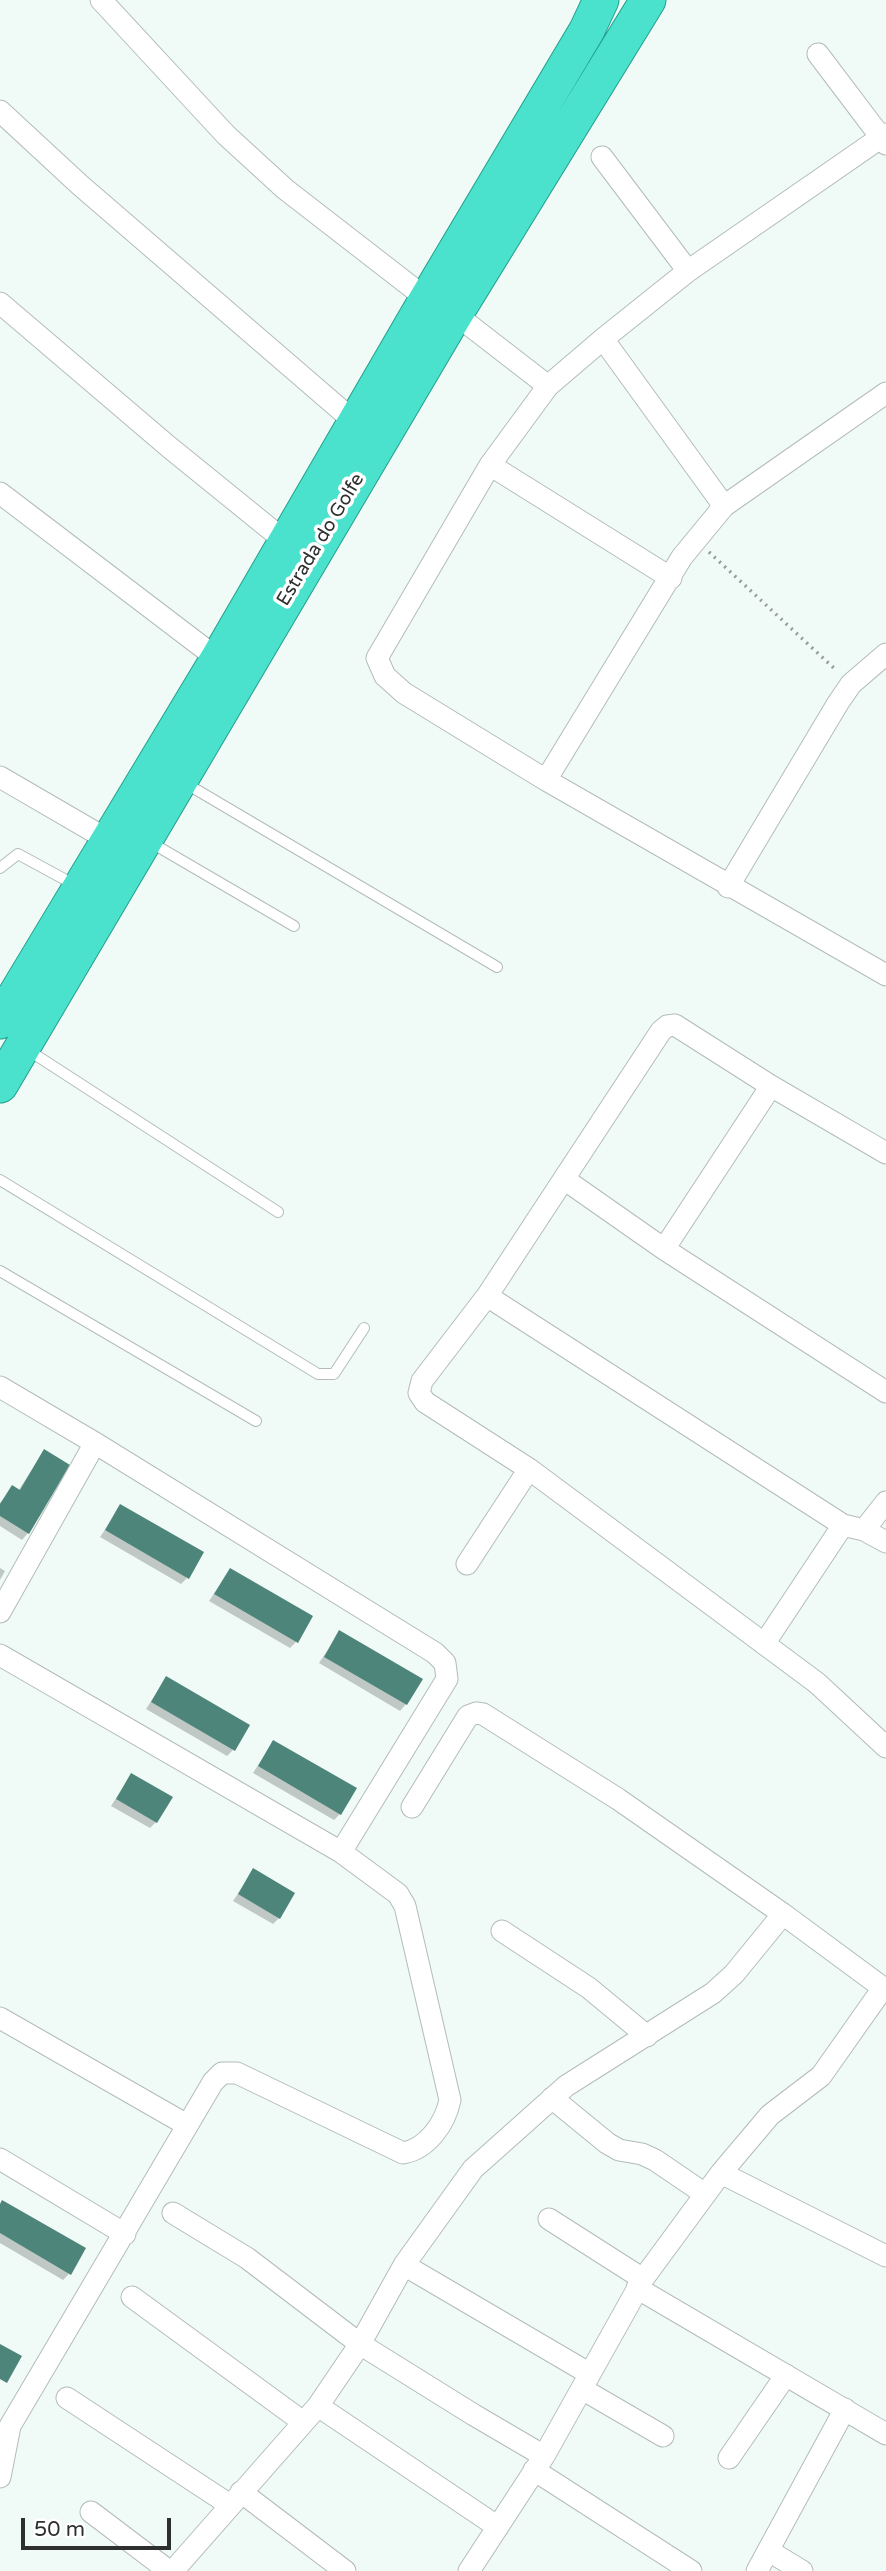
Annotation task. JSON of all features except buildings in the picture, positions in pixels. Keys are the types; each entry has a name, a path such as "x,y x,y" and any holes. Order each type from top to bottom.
{"highway":[{"name":"Estrada do Golfe","path":"7,1021 145,839 441,307 601,0"},
{"name":"Estrada do Golfe","path":"0,1085 7,1021 17,996 218,659 285,541 356,423 441,307 648,0"}],"street":[{"path":"101,0 226,135 285,189 548,386"},
{"path":"818,54 884,138 688,271 548,386 490,465 377,658 385,676 404,693 545,780 886,975"},
{"path":"0,111 80,185 356,423"},
{"path":"603,156 688,271"},
{"path":"0,303 169,447 285,541"},
{"path":"603,339 724,506"},
{"path":"545,780 682,557 724,506 886,393"},
{"path":"490,465 671,578"},
{"path":"0,493 218,659"},
{"path":"729,887 851,684 886,653"},
{"path":"0,777 110,841"},
{"path":"886,1153 675,1026 667,1026 661,1031 487,1296 422,1381 419,1393 425,1402 529,1469 817,1683 886,1747"},
{"path":"664,1249 771,1086"},
{"path":"564,1179 664,1249 886,1392"},
{"path":"487,1296 854,1528 886,1542"},
{"path":"0,1387 435,1653 445,1663 447,1679 341,1852"},
{"path":"0,1612 95,1443"},
{"path":"467,1564 529,1469"},
{"path":"764,1644 854,1528 886,1502"},
{"path":"0,1655 341,1852 398,1894 405,1906 450,2100 447,2113 427,2142 416,2151 403,2153 237,2073 222,2073 213,2082 125,2234 5,2423 0,2477"},
{"path":"412,1807 468,1716 483,1714 618,1799 783,1914 884,1989 821,2076 770,2115 721,2172 640,2283 539,2463 469,2571"},
{"path":"91,2512 171,2571 318,2406 360,2344 404,2266 473,2169 566,2086 713,1993 734,1974 783,1914"},
{"path":"502,1931 589,1989 647,2036"},
{"path":"0,2018 187,2125"},
{"path":"552,2098 607,2143 619,2150 642,2154 655,2160 705,2193"},
{"path":"0,2159 125,2234"},
{"path":"721,2172 886,2256"},
{"path":"173,2213 247,2258 360,2344 474,2415 691,2571"},
{"path":"549,2219 640,2283 886,2434"},
{"path":"404,2266 586,2381 663,2436"},
{"path":"132,2297 303,2422"},
{"path":"729,2458 786,2375"},
{"path":"67,2398 236,2498 345,2571"},
{"path":"318,2406 498,2527"},
{"path":"757,2571 845,2409"},
{"path":"769,2551 802,2571"}],"lane":[{"path":"179,780 497,967"},
{"path":"145,839 295,926"},
{"path":"0,868 18,854 80,888"},
{"path":"7,1021 278,1212"},
{"path":"0,1180 318,1374 334,1374 364,1328"},
{"path":"0,1271 256,1421"}],"path":[{"path":"695,539 851,684"}]}
